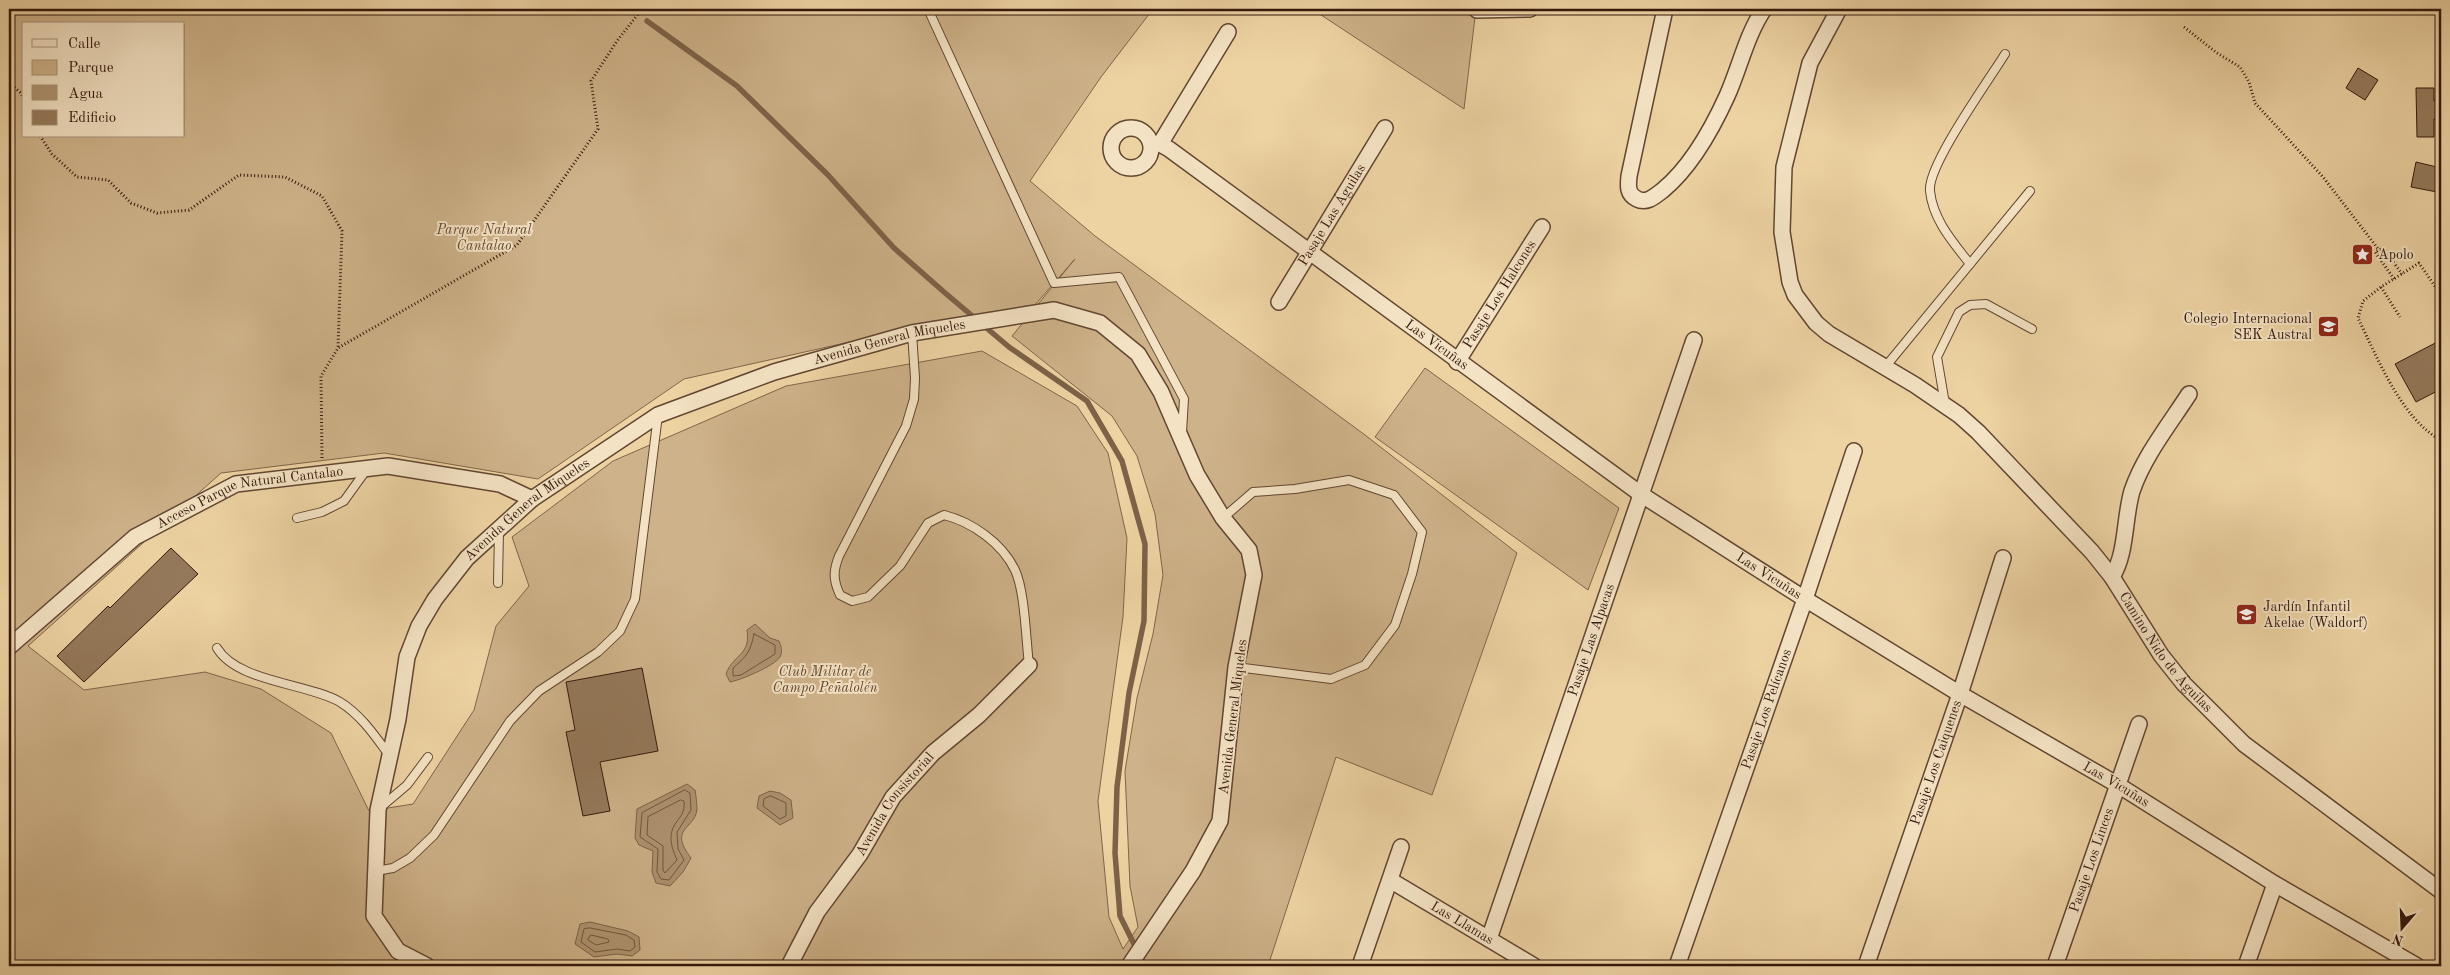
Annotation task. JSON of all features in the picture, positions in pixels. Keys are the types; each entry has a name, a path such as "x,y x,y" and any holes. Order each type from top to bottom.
{"street":[{"path":"1477,10 1530,9"},
{"path":"1665,9 1629,176 1632,196 1640,201 1650,200 1668,186 1696,152 1727,95 1742,50 1764,9"},
{"name":"Camino Nido de Águilas","path":"1839,9 1810,63 1787,149 1782,189 1782,232 1790,282 1804,309 1816,324 1829,334 1886,366 1945,404 1978,432 2092,552 2112,577 2161,655 2184,684 2220,721 2244,744 2441,891"},
{"name":"Las Vicuñas","path":"1228,32 1155,144 1310,253 1642,495 1805,599 1960,694 2118,785 2275,884 2417,966"},
{"name":"Pasaje Las Águilas","path":"1279,302 1385,128"},
{"name":"Pasaje Los Halcones","path":"1458,362 1542,227"},
{"name":"Avenida General Miqueles","path":"427,966 398,951 374,916 378,810 398,719 407,657 420,626 435,599 468,558 532,499 658,416 774,372 912,333 1006,316 1054,310 1100,323 1138,354 1161,392 1197,475 1223,518 1249,550 1254,575 1236,667 1220,821 1193,871 1129,966"},
{"name":"Pasaje Las Alpacas","path":"1489,939 1694,340"},
{"path":"2112,577 2119,561 2129,503 2137,479 2146,459 2189,394"},
{"name":"Pasaje Los Pelícanos","path":"1677,966 1805,599 1854,451"},
{"name":"Acceso Parque Natural Cantalao","path":"9,647 135,537 236,484 388,466 500,484 532,499"},
{"name":"Pasaje Los Caiquenes","path":"1866,966 1960,694 2003,558"},
{"name":"Avenida Consistorial","path":"789,966 817,912 860,854 893,797 932,753 979,715 1028,665"},
{"name":"Pasaje Los Linces","path":"2055,966 2139,724"},
{"path":"1360,966 1401,847"},
{"name":"Las Llamas","path":"1390,880 1534,966"},
{"path":"2246,966 2275,884"}],"lane":[{"path":"928,9 1054,283 1119,277 1184,399 1181,439"},
{"path":"1970,264 1947,234 1934,209 1929,189 1935,167 2005,54"},
{"path":"1886,366 2030,191"},
{"path":"1945,404 1937,357 1959,312 1970,305 1986,304 2032,329"},
{"path":"912,333 915,378 914,399 906,426 839,556 834,570 834,583 840,595 852,601 868,597 900,566 928,524 944,515 957,518 996,544 1015,570 1024,614 1028,665"},
{"path":"376,871 393,868 410,858 434,835 510,721 538,692 598,652 620,631 635,599 658,416"},
{"path":"297,518 322,512 344,501 367,469"},
{"path":"1223,518 1253,492 1295,489 1349,480 1394,495 1422,532 1412,574 1395,625 1365,666 1330,679 1236,667"},
{"path":"498,582 499,528"},
{"path":"217,648 222,657 245,670 340,702 361,718 390,755"},
{"path":"378,810 407,784 428,757"}],"path":[{"path":"322,474 321,376 338,348 517,245 598,129 591,81 617,41 642,9"},
{"path":"2184,27 2217,53 2240,67 2249,82 2255,103 2323,177 2379,250"},
{"path":"9,83 22,95"},
{"path":"41,138 52,154 77,177 108,180 131,203 157,213 189,210 239,175 285,177 322,196 342,231 338,348"},
{"path":"2394,279 2375,252 2383,248 2402,274"},
{"path":"2439,292 2419,263 2363,301 2358,318 2406,411 2426,432 2441,440"},
{"path":"2381,287 2400,317"}],"green space":[{"path":"9,9 1153,9 1101,77 1030,181 1095,236 1365,435 1517,553 1432,795 1336,757 1268,966 9,966","holes":["1075,259 1012,336 1112,416 1137,456 1155,514 1163,575 1153,634 1137,698 1125,771 1130,886 1138,927 1123,949 1109,917 1098,801 1123,617 1127,538 1108,453 1077,406 982,351 786,386 613,461 512,537 529,586 496,626 474,710 413,804 369,811 331,733 261,689 205,672 84,690 28,646 221,473 384,453 538,479 684,379 939,322 1034,306"]},
{"path":"1312,9 1476,9 1464,109 1458,105"},
{"path":"1425,368 1619,508 1588,590 1375,437"}],"water":[{"path":"755,624 770,638 779,641 782,651 780,657 777,661 757,672 730,682 726,674 729,667 744,650 748,639 747,630"},
{"path":"687,784 695,790 697,805 695,817 682,835 682,841 691,858 683,872 670,886 656,883 652,872 653,851 639,845 635,838 637,809"},
{"path":"770,791 780,793 791,800 793,818 780,825 757,808 759,796"},
{"path":"590,922 628,931 639,937 640,950 632,956 617,954 594,957 575,944 580,924"}],"building":[{"path":"2358,68 2378,80 2365,100 2346,88"},
{"path":"2416,88 2434,88 2434,101 2438,101 2439,119 2434,119 2434,137 2417,137"},
{"path":"2416,162 2441,168 2437,192 2411,187"},
{"path":"2441,340 2441,389 2416,402 2395,364"},
{"path":"171,548 198,574 84,682 57,656 108,606 110,608"},
{"path":"642,668 658,751 600,762 610,811 583,816 566,732 575,730 566,682"}],"waterway":[{"path":"647,21 737,86 828,175 894,248 944,292 1009,347 1087,401 1122,461 1145,544 1144,621 1129,693 1117,787 1115,853 1120,916 1145,966"}],"place":[{"name":"Apolo","path":"2362,255"},
{"name":"Colegio Internacional SEK Austral","path":"2328,327"},
{"name":"Jardín Infantil Akelae (Waldorf)","path":"2247,615"}],"park label":[{"name":"Parque Natural Cantalao","path":"484,238"},
{"name":"Club Militar de Campo Peñalolén","path":"825,680"}]}
